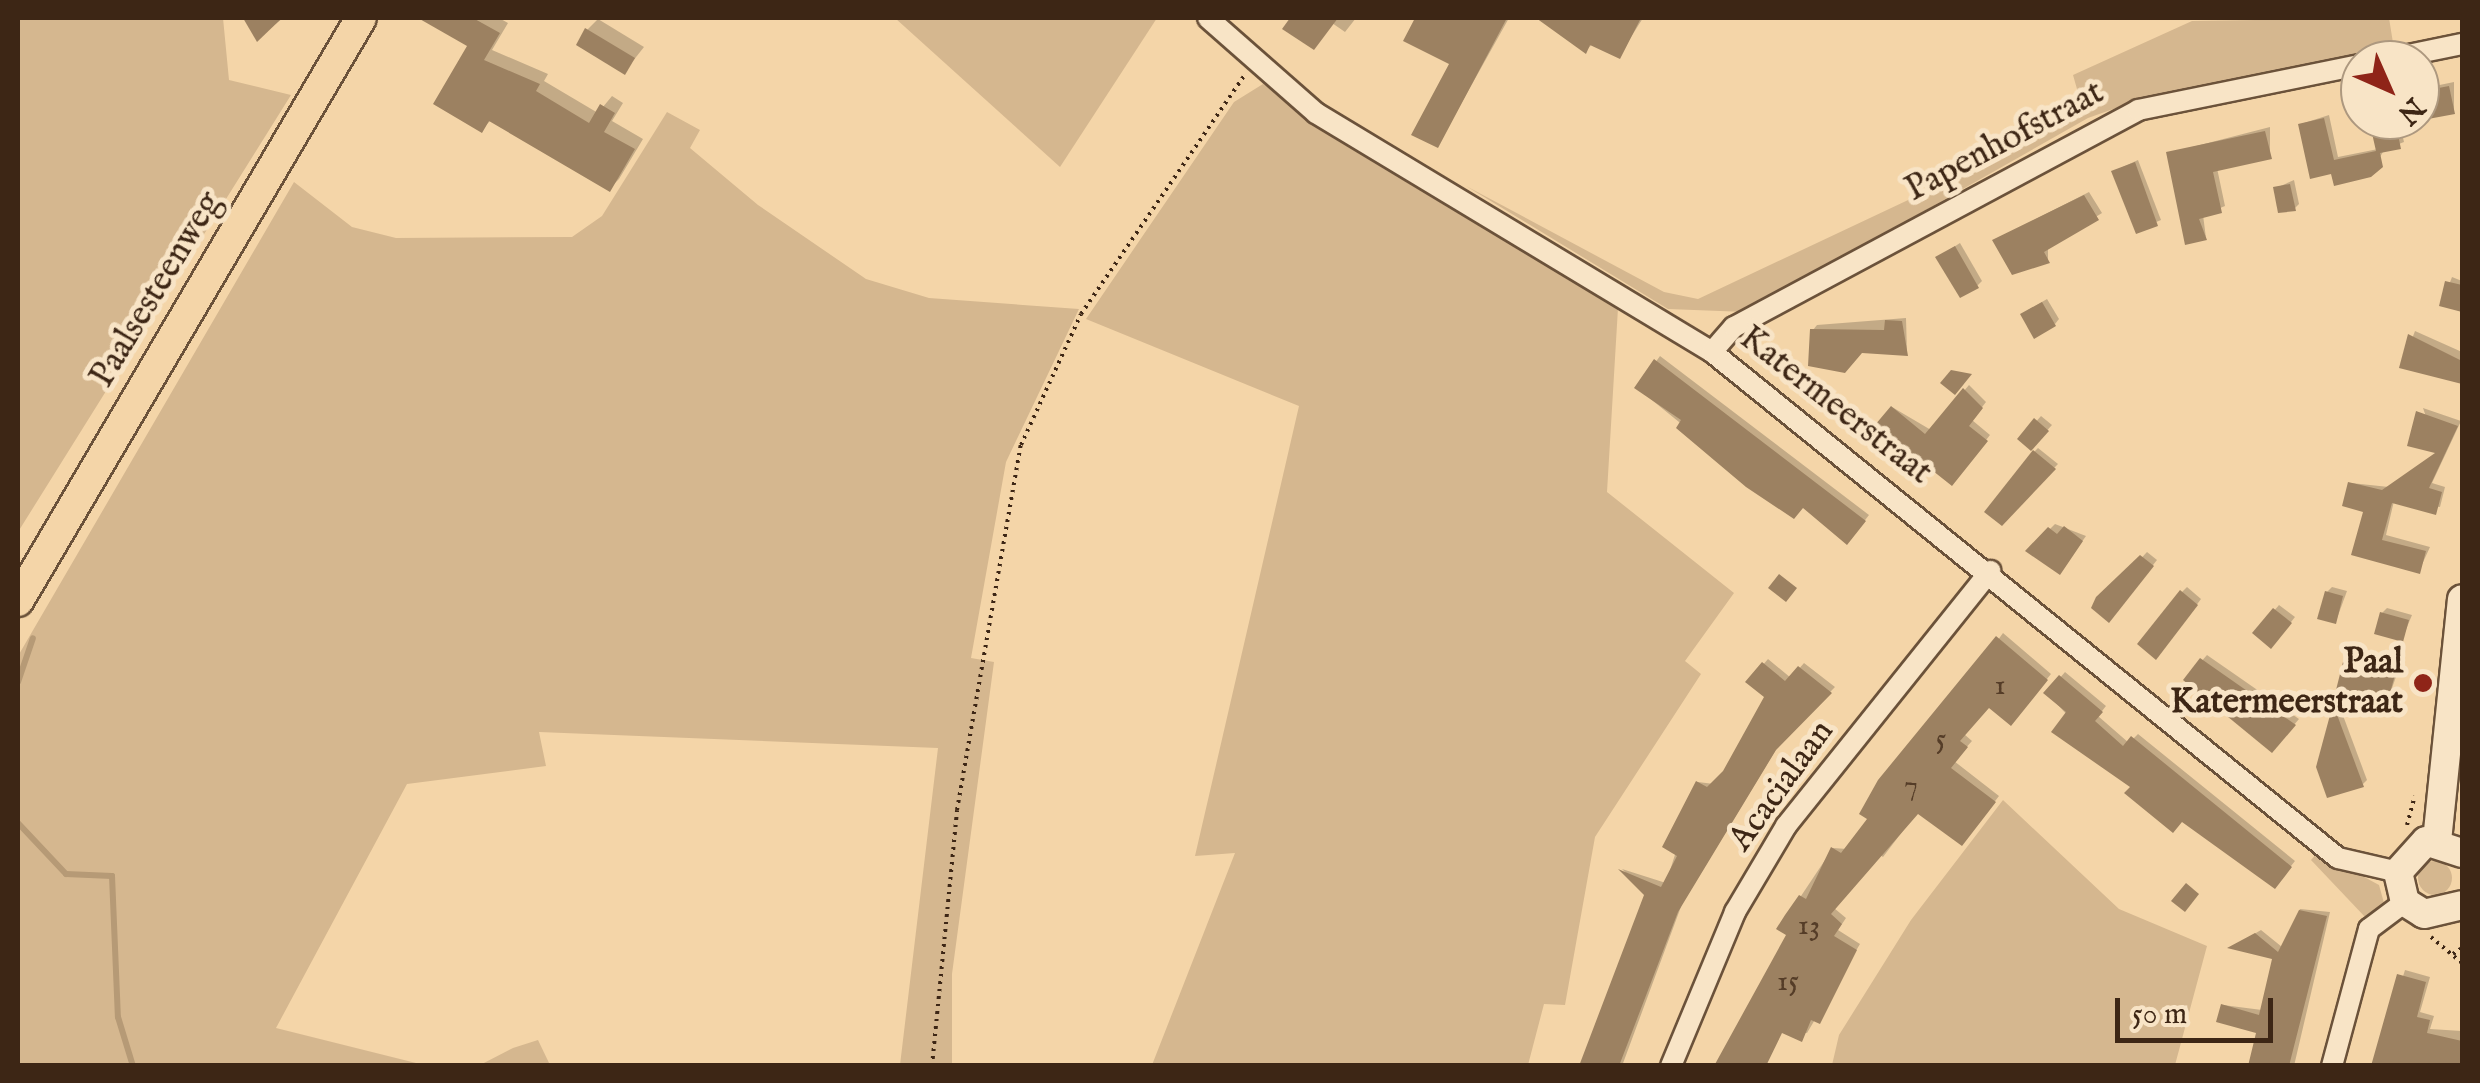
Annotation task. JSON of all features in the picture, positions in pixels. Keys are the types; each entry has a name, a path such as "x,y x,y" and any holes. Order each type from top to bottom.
{"main road":[{"name":"Paalsesteenweg","path":"18,601 361,18"}],"street":[{"name":"Katermeerstraat","path":"1208,18 1251,64 1316,113 1712,352 1990,571 2338,858 2398,872"},
{"name":"Papenhofstraat","path":"1712,352 1734,326 2138,110 2340,69"},
{"name":"Acacialaan","path":"1671,1066 1735,912 1786,826 1990,571"},
{"path":"2405,902 2398,872 2415,846 2450,846 2462,599"},
{"path":"2405,902 2437,917 2460,911"},
{"path":"2332,1066 2369,930 2405,902"}],"path":[{"path":"932,1066 957,810 1021,445 1096,290 1251,64"},
{"path":"2425,934 2462,963"},
{"path":"2453,954 2462,948"}],"shaded area":[{"path":"18,18 223,18 229,80 291,95 18,532"},
{"path":"895,18 1157,18 1060,167"},
{"path":"2389,18 2393,40 2340,40 2340,59 2147,97 2088,118 1746,312 1668,309 1466,186 1664,292 1698,299 1923,193 2079,96 2073,75 2192,21"},
{"path":"1263,84 1618,308 1607,492 1734,593 1685,661 1701,674 1595,837 1565,1005 1544,1004 1528,1065 1152,1065 1235,853 1195,856 1299,406 1086,319 1234,102"},
{"path":"667,112 700,130 690,148 758,205 866,279 929,298 1079,309 1006,462 971,658 994,662 952,974 952,1065 900,1065 938,748 539,732 546,766 407,784 276,1028 424,1065 18,1065 18,656 294,182 352,227 396,238 572,237 602,216"},
{"path":"2003,800 2119,909 2207,946 2175,1065 1832,1065 1839,1035 1911,920"},
{"path":"2318,852 2379,885 2384,903 2366,918 2311,860"},
{"path":"2435,861 2447,866 2452,878 2447,890 2435,895 2423,890 2418,878 2423,866"},
{"path":"538,1040 550,1065 480,1065 513,1048"}],"building":[{"path":"243,18 282,18 257,42"},
{"path":"418,18 473,18 500,33 484,60 540,84 536,91 589,123 600,104 615,113 604,132 635,149 610,192 489,121 482,133 433,104 467,46"},
{"path":"1290,18 1338,18 1314,50 1282,29"},
{"path":"1415,18 1507,18 1438,148 1411,135 1449,64 1403,41"},
{"path":"1536,18 1641,18 1620,59 1590,45 1586,54"},
{"path":"585,28 635,58 625,75 576,45"},
{"path":"2449,86 2455,114 2440,117 2440,88"},
{"path":"2324,118 2334,160 2376,151 2374,140 2399,140 2401,149 2380,153 2383,167 2371,177 2334,186 2331,174 2310,179 2298,124"},
{"path":"2265,131 2272,159 2213,172 2222,213 2199,219 2207,240 2185,245 2166,152"},
{"path":"2135,162 2158,226 2136,234 2111,171"},
{"path":"2290,184 2296,211 2278,213 2273,187"},
{"path":"2084,195 2099,220 2044,252 2050,263 2012,275 1992,240"},
{"path":"1955,246 1979,288 1960,298 1935,257"},
{"path":"2445,281 2462,285 2462,312 2439,306"},
{"path":"2042,302 2056,326 2034,339 2020,314"},
{"path":"1885,320 1902,321 1908,356 1862,353 1845,373 1808,366 1810,329 1884,330"},
{"path":"2408,334 2462,361 2462,384 2399,368"},
{"path":"1654,359 1866,521 1847,545 1803,508 1794,519 1746,487 1676,428 1681,420 1634,388"},
{"path":"1951,370 1972,374 1955,395 1940,383"},
{"path":"1963,388 1983,408 1969,426 1988,441 1952,486 1875,425 1891,406 1925,434"},
{"path":"2416,411 2458,426 2429,488 2442,492 2436,515 2392,503 2382,540 2426,551 2420,574 2351,555 2363,512 2342,506 2348,482 2382,490 2435,453 2407,446"},
{"path":"2034,418 2049,431 2031,451 2017,439"},
{"path":"2033,450 2056,469 2002,526 1984,512"},
{"path":"2064,526 2083,541 2060,575 2025,551 2048,527 2057,534"},
{"path":"2140,555 2154,566 2109,623 2091,608 2096,597"},
{"path":"1779,574 1797,588 1786,602 1768,588"},
{"path":"2180,590 2198,605 2156,660 2137,644"},
{"path":"2325,591 2343,596 2336,624 2317,619"},
{"path":"2273,608 2292,623 2271,649 2252,633"},
{"path":"2380,612 2409,620 2403,642 2374,634"},
{"path":"1996,636 2048,680 2011,726 1989,708 1960,741 1968,747 1951,768 1996,802 1962,846 1918,814 1831,914 1842,924 1834,936 1857,950 1820,1024 1811,1020 1802,1042 1782,1033 1766,1066 1714,1066 1786,935 1776,929 1785,915 1799,895 1806,899 1831,847 1841,853 1867,819 1859,814 1878,780"},
{"path":"2200,658 2296,725 2272,753 2183,680"},
{"path":"1762,662 1785,681 1798,666 1832,693 1776,750 1678,912 1619,1066 1579,1066 1644,895 1618,869 1661,887 1677,856 1662,847 1696,781 1707,787 1723,771 1764,697 1745,682"},
{"path":"2343,662 2395,675 2385,711 2334,698"},
{"path":"2059,675 2103,712 2095,721 2123,746 2131,736 2292,867 2275,889 2182,822 2173,833 2124,793 2130,787 2051,732 2066,712 2043,693"},
{"path":"2333,704 2364,787 2327,798 2316,767"},
{"path":"2186,883 2199,894 2185,912 2171,901"},
{"path":"2299,910 2327,916 2289,1066 2248,1066 2256,1033 2216,1022 2221,1004 2259,1015 2272,959 2227,948 2255,933 2278,952"},
{"path":"2397,974 2426,982 2417,1017 2430,1020 2427,1033 2462,1041 2462,1066 2371,1066"}],"waterway":[{"path":"18,682 33,638"},
{"path":"18,823 66,874 112,876 118,1017 133,1066"}],"place":[{"name":"Paal Katermeerstraat","path":"2423,683"}]}
